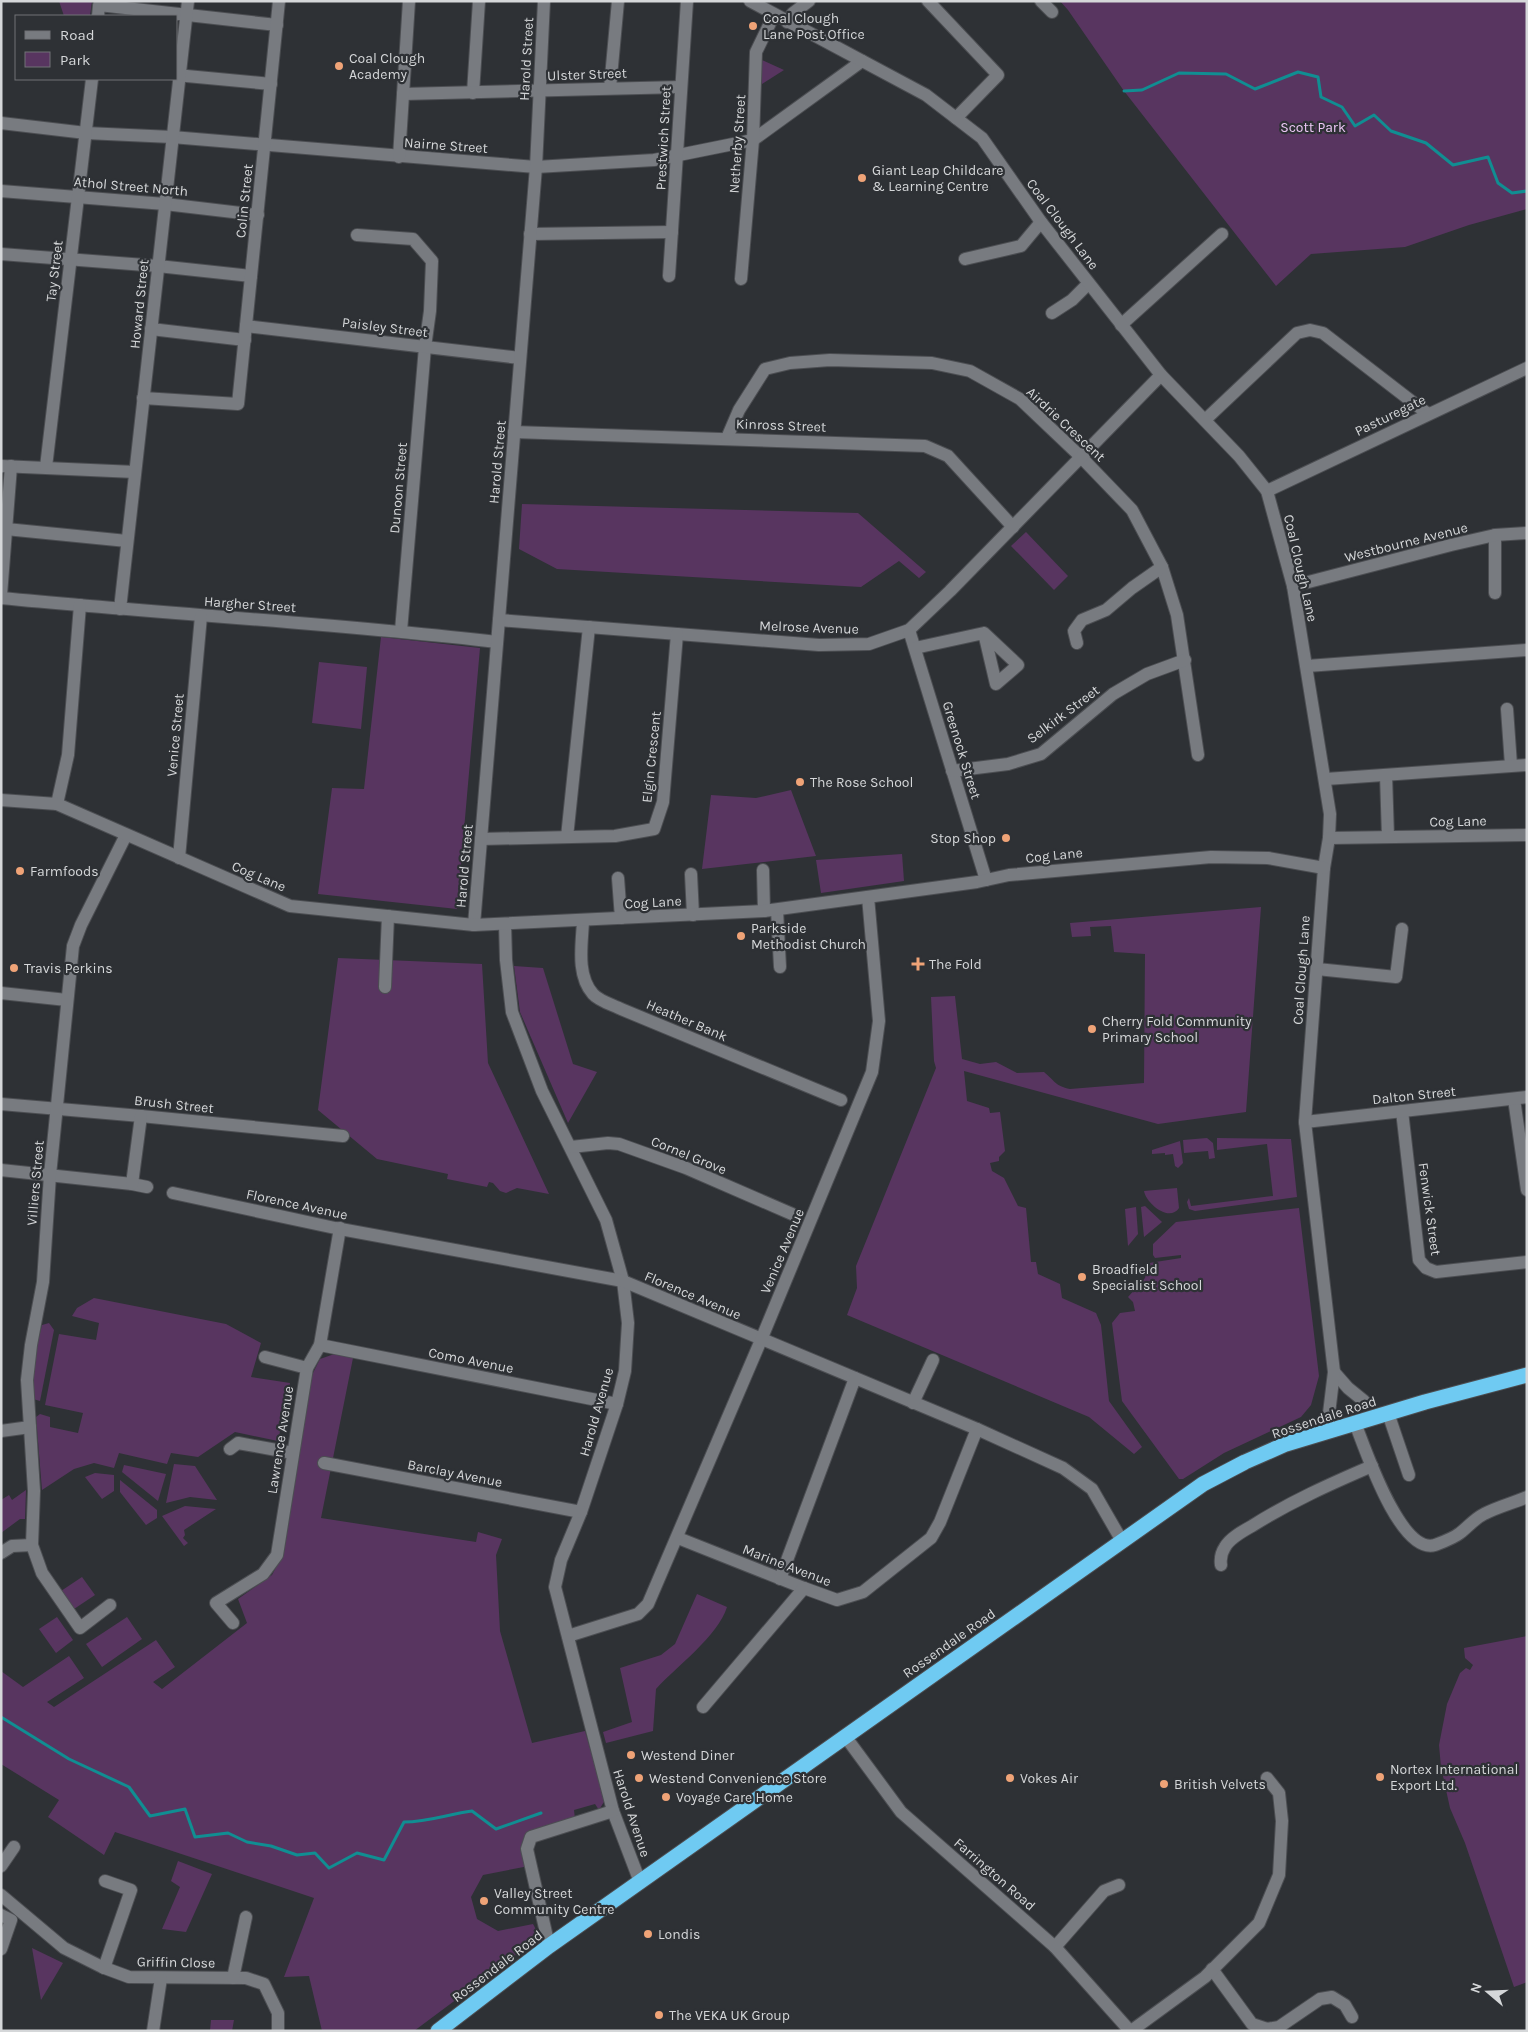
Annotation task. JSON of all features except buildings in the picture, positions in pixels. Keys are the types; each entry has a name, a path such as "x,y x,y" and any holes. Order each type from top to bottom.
{"highway":[{"name":"Rossendale Road","path":"443,2029 549,1946 1203,1484 1245,1462 1286,1444 1327,1430 1527,1376"}],"street":[{"name":"Howard Street","path":"178,75 188,1"},
{"name":"Colin Street","path":"143,398 238,404 279,1"},
{"path":"399,157 409,1"},
{"path":"473,92 479,1"},
{"name":"Harold Street","path":"474,925 536,167 544,1"},
{"path":"610,88 618,1"},
{"name":"Prestwich Street","path":"669,276 687,1"},
{"name":"Coal Clough Lane","path":"750,1 926,95 982,138 1041,222 1161,375 1239,456 1268,491 1293,586 1326,779 1330,814 1329,838 1324,868 1305,1122 1334,1372 1327,1430"},
{"path":"787,22 793,13 808,1"},
{"path":"928,1 998,75 956,118"},
{"path":"1041,1 1052,12"},
{"path":"99,11 186,15 277,25"},
{"name":"Netherby Street","path":"741,279 753,140 756,52 774,15"},
{"name":"Nairne Street","path":"1,123 86,133 172,137 536,167 654,160 753,140 862,61"},
{"path":"178,75 271,84"},
{"name":"Tay Street","path":"46,467 92,80"},
{"name":"Howard Street","path":"120,609 178,80"},
{"name":"Ulster Street","path":"403,94 681,87"},
{"name":"Athol Street North","path":"1,191 165,204 258,215"},
{"path":"965,258 1021,246 1041,222"},
{"path":"530,234 672,232"},
{"path":"1121,325 1222,234"},
{"name":"Dunoon Street","path":"357,235 413,239 432,261 430,311 425,347 401,631"},
{"path":"1,254 158,266 252,276"},
{"path":"1052,313 1072,300 1088,284"},
{"name":"Paisley Street","path":"246,326 520,358"},
{"path":"151,329 245,340"},
{"path":"1205,420 1297,333 1310,330 1323,333 1428,414"},
{"name":"Airdrie Crescent","path":"727,438 739,410 765,370 790,362 830,360 932,363 970,371 1020,399 1082,457 1132,510 1162,567 1177,615 1198,755"},
{"name":"Pasturegate","path":"1268,491 1527,368"},
{"name":"Melrose Avenue","path":"499,620 819,645 869,644 909,630 950,591 1161,375"},
{"name":"Kinross Street","path":"514,432 925,446 948,456 1013,527"},
{"path":"1,596 6,529 6,466 135,472"},
{"path":"6,529 127,541"},
{"name":"Westbourne Avenue","path":"1293,586 1495,535 1527,533"},
{"path":"1495,535 1495,593"},
{"path":"1077,643 1074,631 1082,620 1106,610 1132,588 1162,567"},
{"name":"Hargher Street","path":"1,596 80,606 401,631 497,642"},
{"path":"56,804 68,755 80,606"},
{"name":"Venice Street","path":"179,858 201,616"},
{"path":"567,837 589,627"},
{"name":"Greenock Street","path":"909,630 986,880"},
{"name":"Elgin Crescent","path":"481,839 616,836 654,829 663,802 678,634"},
{"path":"915,648 984,634"},
{"path":"1307,666 1527,650"},
{"name":"Selkirk Street","path":"952,771 1008,764 1041,754 1113,694 1147,674 1185,660"},
{"path":"1507,709 1511,765"},
{"path":"1326,779 1527,765"},
{"path":"1386,775 1388,838"},
{"name":"Cog Lane","path":"1,800 56,804 290,906 474,925 770,910 986,880 1009,875 1211,857 1268,858 1324,868"},
{"name":"Villiers Street","path":"110,1605 80,1628 42,1573 32,1546 34,1491 26,1380 43,1282 50,1175 73,946 76,936 126,835"},
{"name":"Cog Lane","path":"1329,838 1527,835"},
{"path":"763,870 780,967"},
{"path":"691,874 693,915"},
{"path":"618,878 621,918"},
{"name":"Venice Avenue","path":"568,1636 638,1614 648,1604 678,1538 872,1072 879,1021 868,897"},
{"path":"384,986 388,916"},
{"name":"Heather Bank","path":"582,921 582,967 585,982 594,995 621,1009 841,1100"},
{"name":"Harold Avenue","path":"505,924 506,960 512,1012 542,1092 606,1220 623,1281 628,1323 624,1371 617,1404 581,1512 561,1560 555,1588 613,1811 640,1882"},
{"path":"1317,969 1396,977 1402,929"},
{"path":"1,993 67,1000"},
{"path":"1520,1098 1527,1190"},
{"name":"Dalton Street","path":"1305,1122 1520,1098"},
{"name":"Brush Street","path":"1,1104 343,1136"},
{"name":"Fenwick Street","path":"1402,1112 1419,1260 1426,1268 1436,1272 1527,1262"},
{"path":"132,1184 141,1116"},
{"name":"Cornel Grove","path":"571,1147 608,1143 619,1144 686,1168 792,1214"},
{"path":"1,1170 147,1187"},
{"name":"Florence Avenue","path":"173,1193 340,1228 623,1281 977,1429 1063,1468 1092,1489 1122,1541"},
{"name":"Lawrence Avenue","path":"233,1623 216,1603 263,1574 277,1555 307,1368 320,1345 340,1228"},
{"name":"Como Avenue","path":"320,1345 617,1404"},
{"path":"265,1357 307,1368"},
{"path":"913,1403 933,1360"},
{"path":"1334,1372 1348,1388 1364,1401"},
{"path":"780,1579 855,1378"},
{"path":"1388,1413 1409,1475"},
{"path":"1355,1423 1372,1466 1399,1522 1419,1543 1433,1545 1459,1534 1470,1522 1484,1514 1527,1497"},
{"path":"1,1431 30,1427"},
{"name":"Marine Avenue","path":"678,1538 837,1600 863,1592 931,1538 940,1522 977,1429"},
{"path":"230,1449 238,1443 293,1453"},
{"name":"Barclay Avenue","path":"324,1463 581,1512"},
{"path":"1221,1565 1220,1558 1225,1546 1243,1532 1284,1506 1324,1486 1372,1466"},
{"path":"1,1553 12,1546 32,1546"},
{"path":"703,1708 804,1588"},
{"name":"Farrington Road","path":"845,1736 901,1812 1055,1947 1131,2031"},
{"path":"1131,2031 1212,1969 1259,1923 1279,1875 1282,1821 1279,1793 1267,1778"},
{"path":"549,1946 527,1849 531,1837 613,1811"},
{"path":"1,1866 14,1847"},
{"path":"104,1968 131,1890 105,1881"},
{"path":"1055,1947 1104,1891 1119,1886"},
{"name":"Griffin Close","path":"1,1895 64,1948 104,1968 129,1977 246,1978 264,1984 278,2012 278,2031"},
{"path":"1,1949 6,1917"},
{"path":"233,1978 246,1918"},
{"path":"1212,1969 1250,2028 1267,2029 1279,2027 1320,1999 1332,1997 1344,2005 1352,2017"},
{"path":"154,2031 161,1978"}],"green space":[{"path":"59,1 92,1 90,15 64,15"},
{"name":"Scott Park","path":"1060,1 1527,1 1527,209 1469,225 1405,247 1311,254 1276,286 1124,91"},
{"path":"762,60 784,70 762,84"},
{"path":"522,504 858,513 926,572 919,578 899,561 861,587 557,569 519,549"},
{"path":"1026,532 1068,576 1054,590 1011,546"},
{"path":"381,637 480,648 457,909 318,894 332,788 364,789"},
{"path":"319,662 367,667 361,729 312,723"},
{"path":"791,790 816,856 702,869 711,795 756,798"},
{"path":"902,854 904,881 821,893 816,860"},
{"path":"1261,907 1246,1112 1158,1124 964,1071 967,1101 989,1108 990,1113 1000,1112 1005,1151 999,1157 999,1161 990,1163 992,1171 1004,1178 1018,1206 1026,1208 1031,1262 1036,1262 1038,1274 1060,1284 1062,1298 1096,1313 1101,1325 1109,1401 1142,1447 1134,1454 1089,1417 847,1315 857,1288 856,1266 936,1068 934,1061 931,997 955,996 962,1059 980,1064 996,1062 1017,1073 1044,1072 1058,1085 1070,1089 1144,1083 1145,954 1114,952 1111,926 1090,927 1091,936 1072,937 1070,923"},
{"path":"338,958 482,964 488,1063 549,1194 517,1188 506,1193 500,1191 493,1183 489,1182 487,1187 447,1179 448,1174 377,1159 318,1110"},
{"path":"514,966 543,968 573,1064 597,1072 568,1123 520,1012"},
{"path":"1207,1138 1213,1143 1215,1158 1209,1159 1208,1151 1184,1153 1183,1140"},
{"path":"1217,1138 1291,1139 1297,1197 1195,1211 1189,1209 1187,1202 1189,1198 1191,1206 1273,1196 1267,1144 1217,1150"},
{"path":"1180,1141 1183,1163 1178,1168 1175,1166 1173,1154 1152,1154 1152,1150"},
{"path":"1177,1188 1179,1208 1175,1212 1170,1213 1158,1210 1153,1206 1144,1191"},
{"path":"1145,1206 1162,1222 1144,1237 1141,1207"},
{"path":"1136,1207 1138,1234 1128,1246 1125,1209"},
{"path":"1299,1208 1319,1376 1311,1405 1301,1417 1224,1453 1183,1479 1179,1479 1122,1401 1112,1323 1120,1313 1135,1311 1133,1302 1128,1297 1145,1278 1149,1263 1181,1258 1181,1255 1155,1258 1153,1255 1153,1244 1176,1222"},
{"path":"94,1298 226,1324 261,1343 251,1377 290,1383 278,1441 235,1432 198,1457 171,1453 167,1464 119,1453 114,1468 94,1463 74,1469 42,1490 36,1417 40,1414 50,1417 50,1427 78,1433 83,1413 45,1405 59,1334 96,1340 99,1323 72,1316 77,1308"},
{"path":"49,1323 54,1330 40,1401 33,1399 33,1371 42,1325"},
{"path":"343,1351 354,1353 321,1518 476,1542 478,1532 502,1539 496,1555 500,1631 532,1743 585,1731 605,1800 599,1810 595,1804 574,1810 575,1819 525,1834 529,1866 483,1875 471,1897 477,1919 498,1931 533,1924 540,1937 414,2031 322,2031 309,1976 284,1977 314,1898 115,1832 104,1855 48,1817 59,1800 1,1764 1,1671 23,1687 69,1656 84,1678 47,1702 54,1707 156,1640 175,1667 153,1682 162,1689 247,1623 238,1599 272,1575 284,1552 312,1375 320,1359"},
{"path":"174,1464 195,1466 217,1500 190,1497 166,1503"},
{"path":"124,1465 166,1474 158,1501 122,1472"},
{"path":"95,1473 114,1475 114,1491 102,1499 85,1477"},
{"path":"120,1480 157,1510 157,1518 146,1525 120,1492"},
{"path":"26,1490 25,1519 20,1519 1,1533 1,1500 9,1495 12,1500"},
{"path":"185,1506 216,1509 184,1530 185,1535 183,1538 188,1543 184,1546 162,1516"},
{"path":"82,1577 95,1595 74,1609 61,1591"},
{"path":"697,1594 727,1607 715,1629 706,1640 656,1689 653,1731 606,1743 603,1732 632,1722 620,1668 661,1655 675,1644"},
{"path":"57,1617 73,1640 56,1653 39,1629"},
{"path":"127,1617 142,1639 102,1667 86,1644"},
{"path":"1527,1636 1527,1982 1514,1987 1465,1843 1450,1808 1441,1767 1439,1745 1447,1704 1460,1673 1466,1668 1470,1670 1473,1665 1465,1658 1464,1648"},
{"path":"178,1861 212,1874 186,1932 162,1929 180,1887 171,1881"},
{"path":"32,1948 63,1963 41,2000"},
{"path":"211,2020 234,2020 232,2031 210,2031"}],"waterway":[{"path":"1124,91 1142,90 1179,73 1226,74 1255,89 1298,72 1318,77 1321,97 1342,107 1355,126 1374,115 1391,131 1426,143 1453,165 1488,157 1498,183 1512,193 1527,191"},
{"path":"1,1717 69,1759 129,1787 150,1816 185,1809 195,1837 228,1833 247,1842 271,1846 297,1855 315,1853 329,1868 357,1853 384,1860 404,1822 422,1821 472,1811 496,1829 541,1813"}],"place":[{"name":"Coal Clough Lane Post Office","path":"753,26"},
{"name":"Coal Clough Academy","path":"339,66"},
{"name":"Giant Leap Childcare & Learning Centre","path":"862,178"},
{"name":"The Rose School","path":"800,782"},
{"name":"Stop Shop","path":"1006,838"},
{"name":"Farmfoods","path":"20,871"},
{"name":"Parkside Methodist Church","path":"741,936"},
{"name":"The Fold","path":"918,964"},
{"name":"Travis Perkins","path":"14,968"},
{"name":"Cherry Fold Community Primary School","path":"1092,1029"},
{"name":"Broadfield Specialist School","path":"1082,1277"},
{"name":"Westend Diner","path":"631,1755"},
{"name":"Nortex International Export Ltd.","path":"1380,1777"},
{"name":"Westend Convenience Store","path":"639,1778"},
{"name":"Vokes Air","path":"1010,1778"},
{"name":"British Velvets","path":"1164,1784"},
{"name":"Voyage Care Home","path":"666,1797"},
{"name":"Valley Street Community Centre","path":"484,1901"},
{"name":"Londis","path":"648,1934"},
{"name":"The VEKA UK Group","path":"659,2015"}]}
